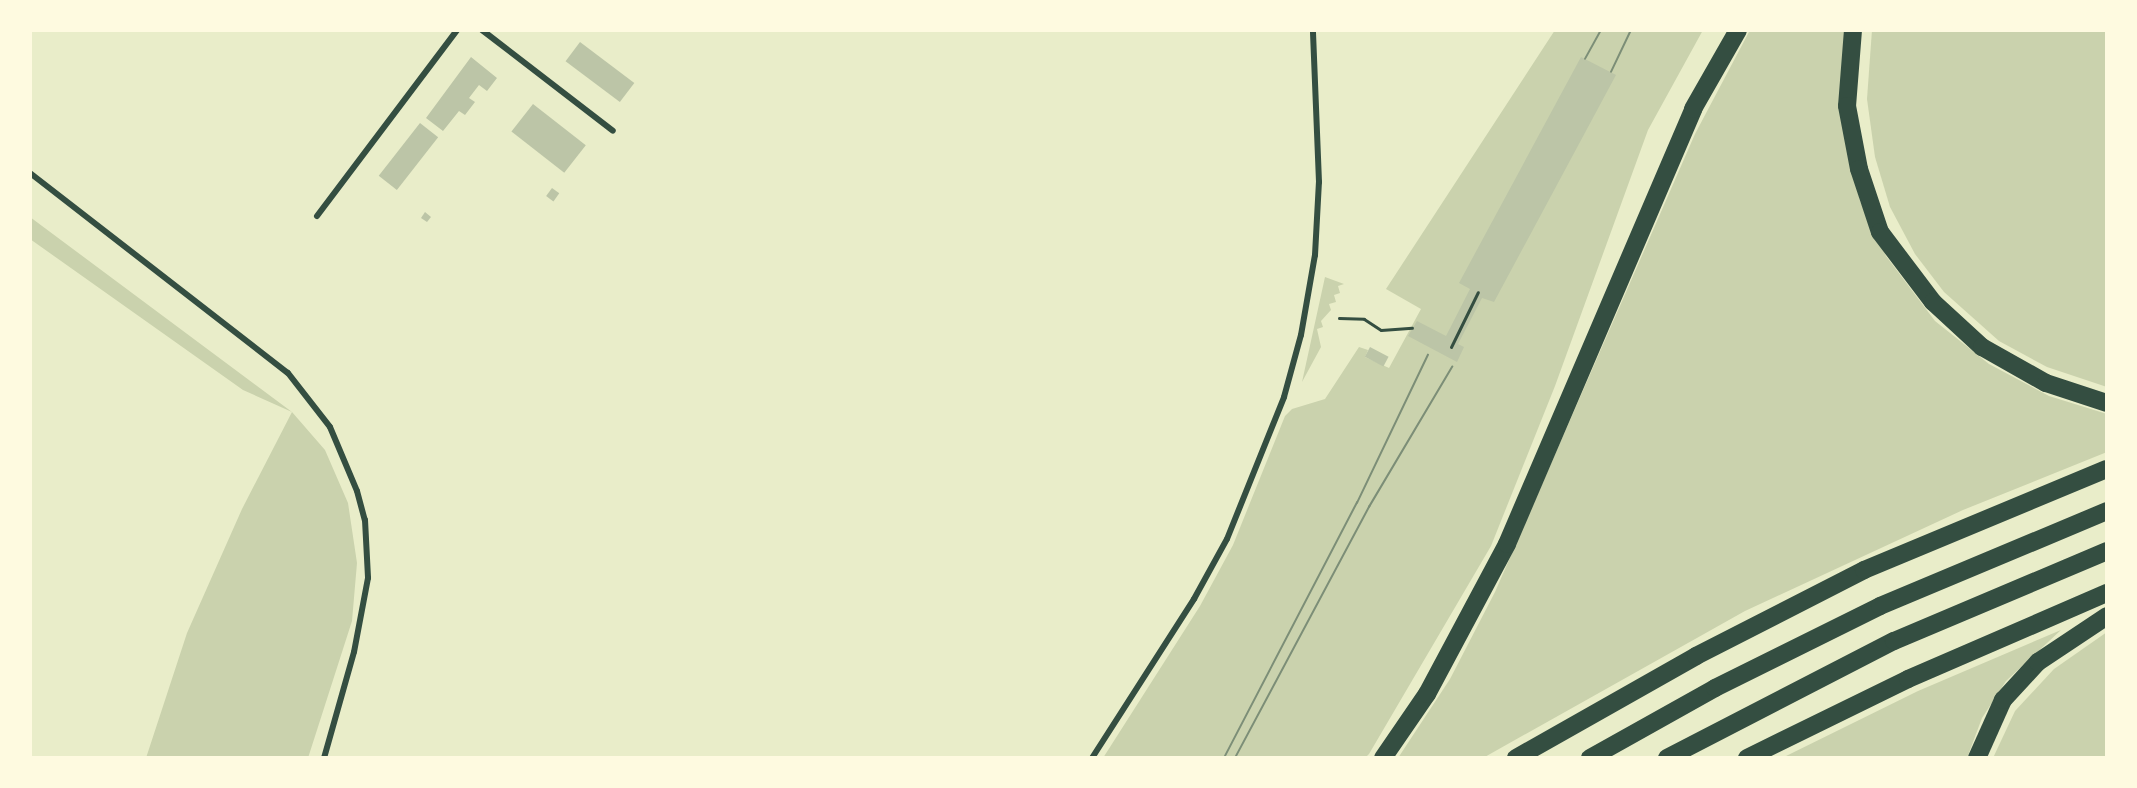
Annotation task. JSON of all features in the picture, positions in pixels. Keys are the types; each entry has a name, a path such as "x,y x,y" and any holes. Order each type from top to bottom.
{"highway":[{"path":"1383,758 1427,694 1507,544 1688,119 1738,30"},
{"path":"1853,30 1847,106 1858,169 1880,232 1933,302 1982,347 2046,383 2107,403"},
{"path":"1516,758 1696,656 1864,570 2107,469"},
{"path":"1590,758 1714,688 1880,606 2107,511"},
{"path":"1667,758 1894,641 2107,551"},
{"path":"1747,758 1908,679 2107,593"},
{"path":"1977,758 2003,700 2038,662 2107,616"}],"street":[{"path":"317,216 457,30"},
{"path":"483,30 613,131"},
{"path":"1092,758 1194,599 1227,539 1284,397 1301,335 1316,255 1318,182 1313,30"},
{"path":"30,173 288,373 330,427 360,501 368,578 354,652 324,758"}],"path":[{"path":"1451,347 1478,292"},
{"path":"1339,318 1364,319 1381,330 1412,328"}],"green space":[{"path":"1555,30 1703,30 1648,130 1555,386 1491,546 1369,754 1365,758 1103,758 1200,606 1233,545 1285,416 1292,409 1325,399 1359,347 1368,350 1365,357 1389,368 1421,309 1386,289"},
{"path":"1750,30 1847,30 1842,112 1860,201 1886,256 1935,321 1989,364 2049,396 2107,414 2107,452 1963,510 1745,611 1483,758 1398,758 1450,679 1495,592 1695,134"},
{"path":"1872,30 2107,30 2107,387 2047,367 1999,341 1944,292 1915,254 1890,207 1875,157 1867,99"},
{"path":"30,217 292,412 243,390 30,239"},
{"path":"1325,277 1344,284 1338,286 1340,293 1334,295 1336,302 1329,304 1331,310 1321,321 1323,327 1317,329 1321,347 1302,382"},
{"path":"292,412 325,450 348,503 357,563 352,621 308,758 146,758 187,633 242,509"},
{"path":"2061,630 2006,681 1982,718 1967,758 1782,758 1918,691"},
{"path":"2107,632 2107,758 1993,758 2015,711 2054,669"}],"building":[{"path":"580,42 634,83 620,102 566,61"},
{"path":"471,57 497,78 487,91 479,85 469,98 475,102 465,115 459,111 443,131 426,118"},
{"path":"1581,57 1616,75 1494,302 1482,298 1458,344 1464,347 1457,362 1408,336 1417,321 1446,336 1470,289 1459,283"},
{"path":"533,104 586,145 564,173 511,132"},
{"path":"420,123 438,137 397,190 379,176"},
{"path":"552,188 559,193 553,201 546,196"},
{"path":"425,212 431,217 427,222 421,218"},
{"path":"1370,347 1389,357 1383,367 1365,357"}],"tram line":[{"path":"1585,59 1601,30"},
{"path":"1611,72 1631,30"},
{"path":"1224,758 1357,503 1428,355"},
{"path":"1235,758 1369,507 1452,367"}]}
